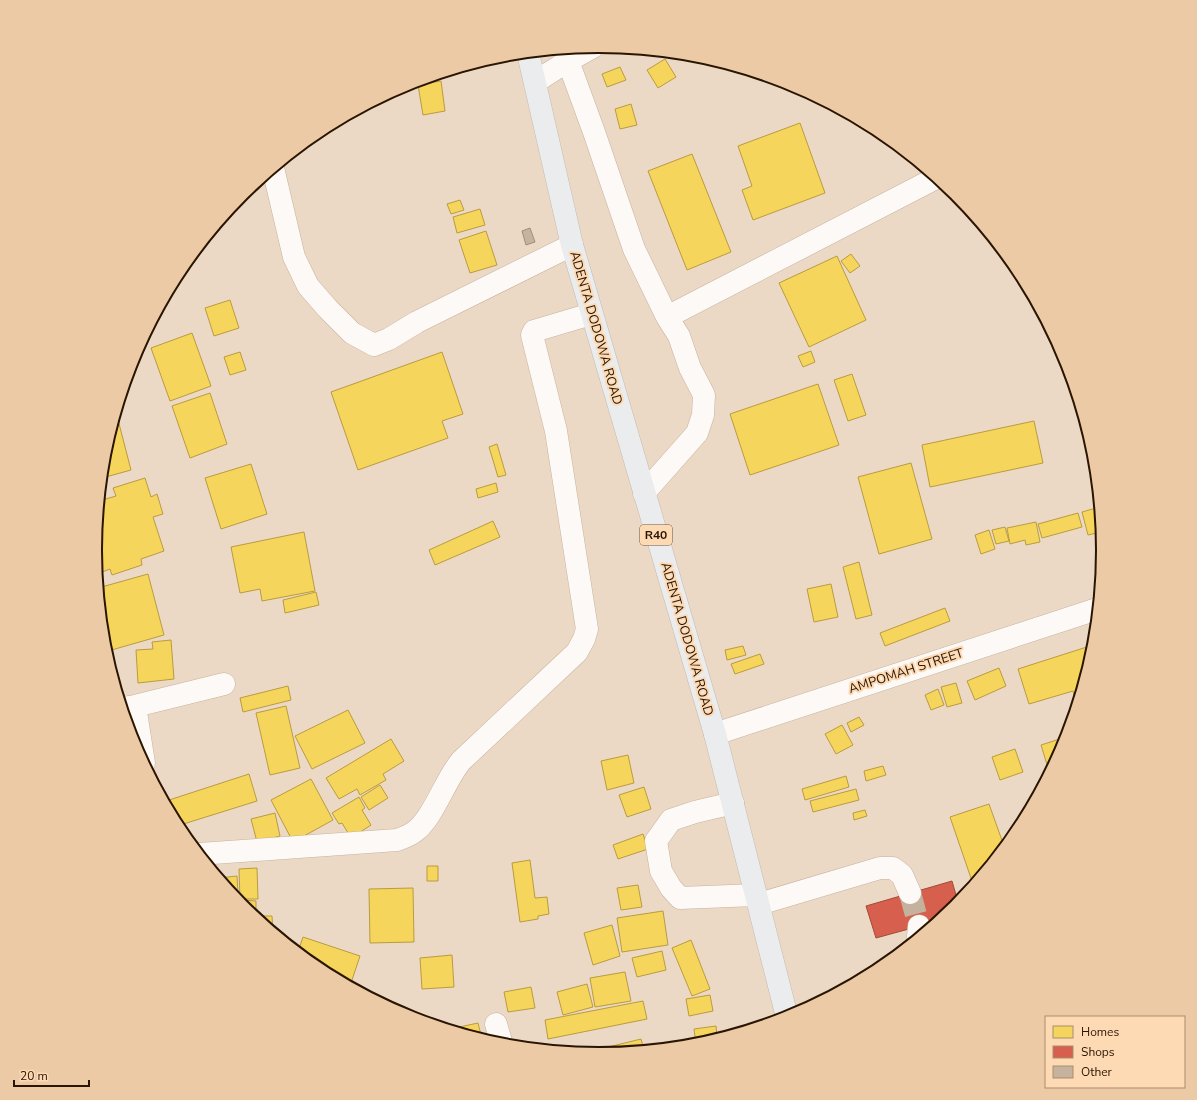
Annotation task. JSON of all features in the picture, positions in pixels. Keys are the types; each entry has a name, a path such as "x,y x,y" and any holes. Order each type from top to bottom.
{"main road":[{"name":"ADENTA DODOWA ROAD","path":"529,58 572,245 715,734 785,1010"}],"street":[{"path":"535,82 579,54"},
{"path":"568,60 634,249 679,336 690,368 704,395 703,415 697,433 644,493"},
{"path":"274,173 294,257 308,286 352,333 374,345 389,339 418,322 572,245"},
{"path":"668,317 931,181"},
{"path":"205,854 397,840 414,832 427,819 454,770 461,761 577,652 584,639 587,629 556,431 532,335 534,331 591,314"},
{"name":"AMPOMAH STREET","path":"715,734 1091,611"},
{"path":"132,721 128,707 224,684"},
{"path":"732,803 695,812 671,820 656,841 661,871 671,888 680,898 757,899 880,868 893,868 902,875 910,893"},
{"path":"496,1024 500,1037"}],"building: Homes":[{"path":"665,59 676,77 658,88 647,70"},
{"path":"620,67 626,80 607,87 602,74"},
{"path":"441,81 445,111 423,115 418,87"},
{"path":"631,104 637,125 620,129 615,109"},
{"path":"800,123 825,193 753,220 742,190 752,186 738,146"},
{"path":"692,154 731,252 687,270 648,171"},
{"path":"460,200 464,210 451,214 447,204"},
{"path":"480,209 485,225 457,233 453,217"},
{"path":"486,231 497,265 470,273 459,240"},
{"path":"851,254 860,266 850,273 841,261"},
{"path":"837,256 866,320 809,347 779,283"},
{"path":"230,300 239,328 214,336 205,308"},
{"path":"192,333 211,386 170,401 151,348"},
{"path":"811,351 815,362 803,367 798,356"},
{"path":"240,352 246,370 230,375 224,357"},
{"path":"442,352 463,414 442,421 448,438 358,470 331,392"},
{"path":"852,374 866,415 848,421 834,380"},
{"path":"818,384 839,445 750,475 730,414"},
{"path":"210,393 227,444 190,458 172,406"},
{"path":"118,420 131,470 107,477"},
{"path":"1034,421 1043,463 930,487 922,445"},
{"path":"497,444 506,475 498,477 489,447"},
{"path":"911,463 932,539 879,554 858,477"},
{"path":"251,464 267,514 221,529 205,478"},
{"path":"145,478 151,497 157,494 163,514 153,517 164,551 141,559 142,565 112,575 110,569 103,572 102,550 105,499 116,496 113,488"},
{"path":"496,483 498,492 478,498 476,489"},
{"path":"1093,509 1095,533 1088,535 1082,512"},
{"path":"1078,513 1082,527 1042,538 1038,524"},
{"path":"493,521 500,537 435,565 429,550"},
{"path":"1036,522 1040,542 1026,545 1025,540 1010,544 1007,528"},
{"path":"1005,527 1009,541 996,544 992,530"},
{"path":"989,530 995,549 981,554 975,535"},
{"path":"304,532 315,591 262,601 260,589 240,593 231,547"},
{"path":"859,562 872,615 856,619 843,567"},
{"path":"148,574 164,635 112,650 103,587"},
{"path":"831,584 838,617 814,622 807,589"},
{"path":"316,592 319,605 285,613 283,600"},
{"path":"945,608 950,621 885,646 880,633"},
{"path":"171,640 174,679 138,683 136,650 153,649 152,642"},
{"path":"743,646 746,655 727,660 725,650"},
{"path":"1086,647 1074,695 1073,691 1029,704 1018,669"},
{"path":"760,654 764,664 735,674 731,664"},
{"path":"999,668 1006,686 975,700 967,681"},
{"path":"956,683 962,703 947,707 941,687"},
{"path":"288,686 291,700 243,712 240,698"},
{"path":"938,689 944,705 931,710 925,695"},
{"path":"286,706 300,768 270,775 256,713"},
{"path":"348,710 365,743 312,769 295,736"},
{"path":"859,717 864,725 851,732 847,723"},
{"path":"842,725 853,745 836,754 825,734"},
{"path":"391,739 404,761 383,774 386,780 360,795 357,789 339,799 326,778"},
{"path":"1058,740 1047,764 1041,745"},
{"path":"1015,749 1023,772 1000,780 992,757"},
{"path":"628,755 634,783 607,790 601,761"},
{"path":"883,766 886,775 866,781 864,771"},
{"path":"249,774 257,801 184,824 169,800"},
{"path":"846,776 849,787 805,800 802,789"},
{"path":"311,779 333,820 293,842 271,800"},
{"path":"380,785 388,798 369,810 361,797"},
{"path":"644,787 651,809 627,817 619,795"},
{"path":"856,789 859,800 813,812 810,801"},
{"path":"359,797 365,808 362,810 371,825 351,838 342,823 339,824 332,813"},
{"path":"989,804 1002,840 971,879 950,817"},
{"path":"865,810 867,816 854,820 853,813"},
{"path":"275,813 280,836 257,842 251,819"},
{"path":"643,834 648,849 618,859 613,845"},
{"path":"530,860 535,898 547,897 549,914 538,916 538,919 520,922 512,863"},
{"path":"427,866 438,866 438,881 427,881"},
{"path":"257,868 258,899 245,899 240,893 239,869"},
{"path":"237,876 238,891 225,878"},
{"path":"638,885 642,907 621,910 617,888"},
{"path":"413,888 414,942 370,943 369,889"},
{"path":"246,900 256,901 256,910"},
{"path":"663,911 668,945 622,952 617,918"},
{"path":"263,916 272,916 273,925"},
{"path":"612,925 620,956 593,965 584,933"},
{"path":"303,937 360,956 352,981 322,963 300,947"},
{"path":"691,940 710,989 692,996 672,948"},
{"path":"662,951 666,970 637,977 632,958"},
{"path":"452,955 454,987 422,989 420,958"},
{"path":"625,972 631,1001 595,1007 590,978"},
{"path":"587,984 593,1007 563,1015 557,992"},
{"path":"531,987 535,1008 508,1012 504,992"},
{"path":"710,995 713,1011 689,1016 686,999"},
{"path":"643,1001 647,1019 548,1039 545,1020"},
{"path":"478,1023 480,1032 470,1030 460,1027"},
{"path":"716,1026 717,1032 695,1037 694,1029"},
{"path":"641,1039 643,1045 631,1046 610,1047"}],"building: Shops":[{"path":"952,881 956,895 925,924 876,938 866,906"}],"building: Other":[{"path":"530,228 535,242 526,245 522,231"}],"tunnel":[{"path":"910,893 919,926"}]}
